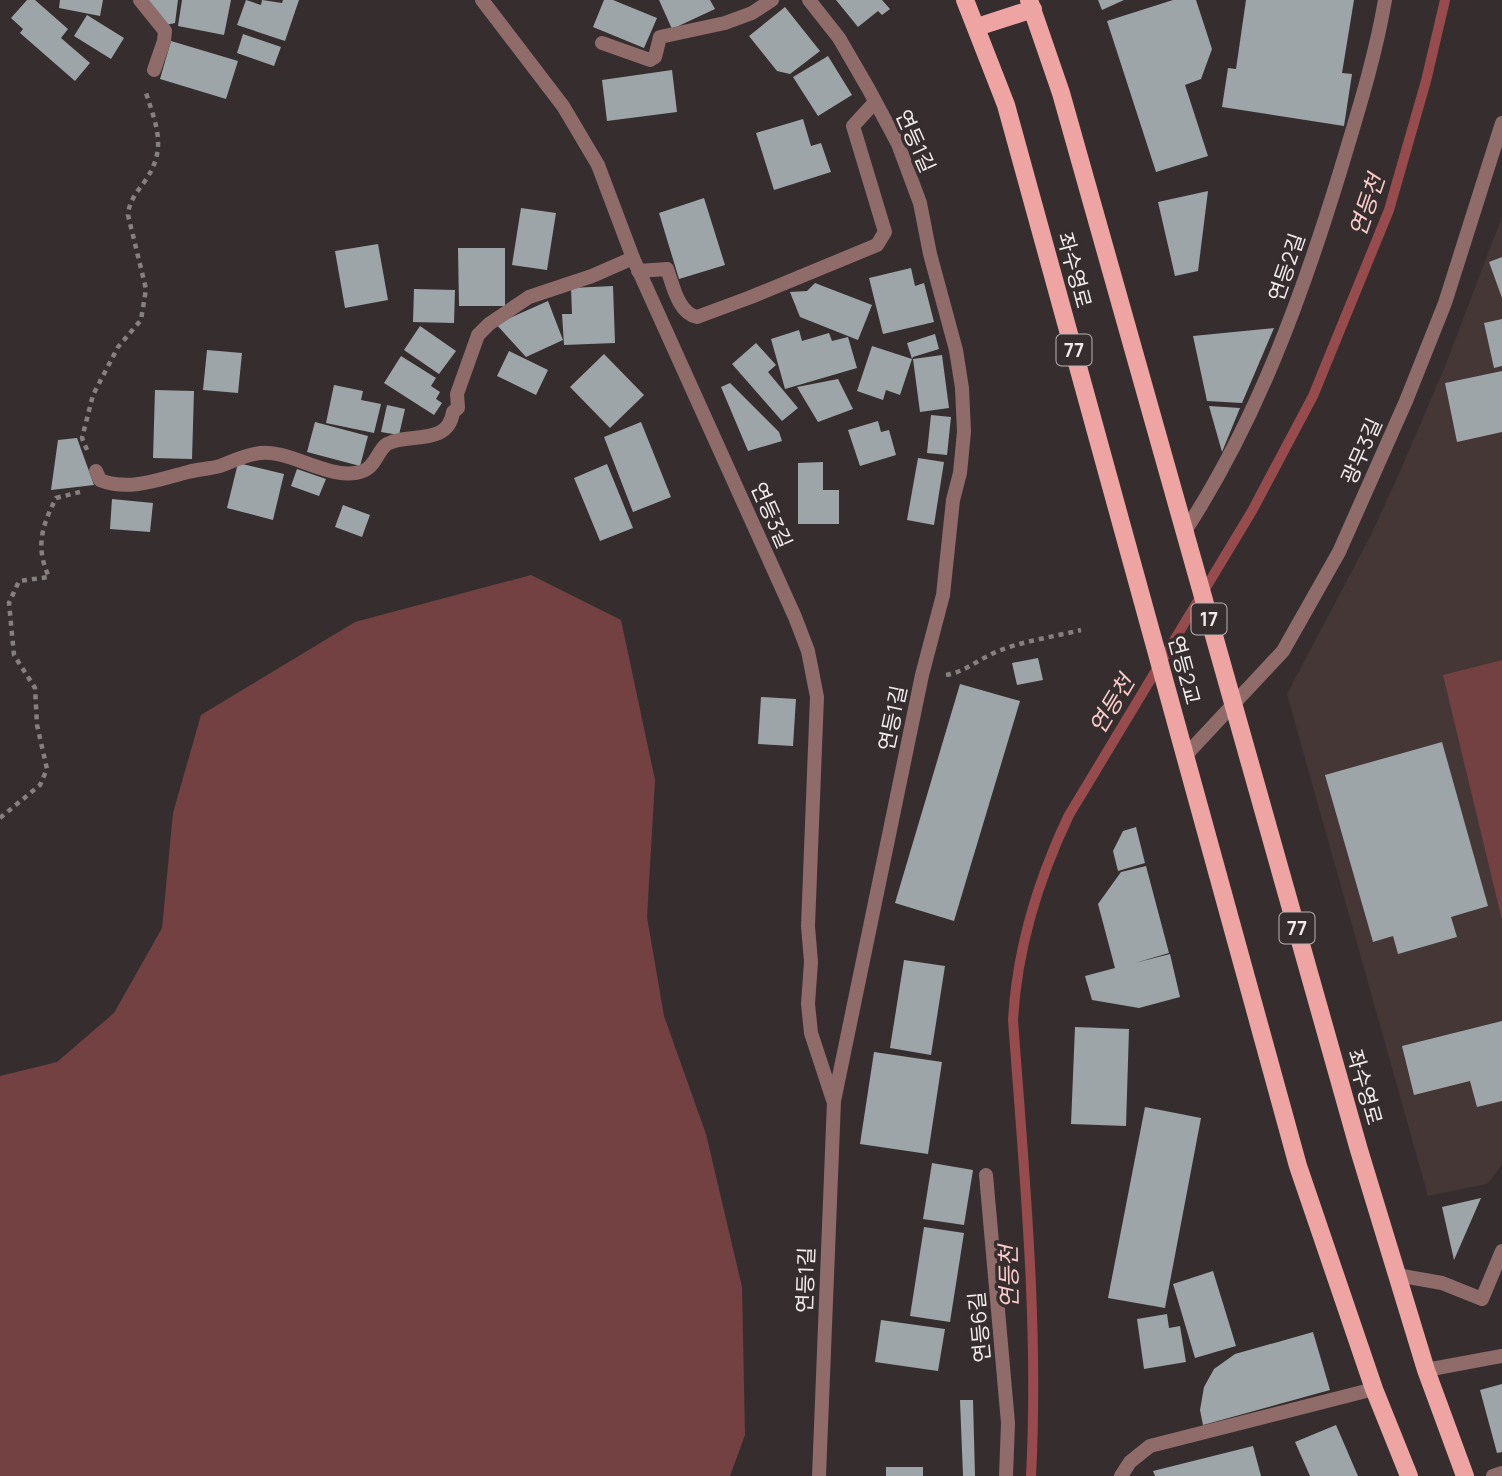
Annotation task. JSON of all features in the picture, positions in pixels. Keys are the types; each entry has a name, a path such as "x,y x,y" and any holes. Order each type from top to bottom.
{"main road":[{"name":"좌수영로","path":"965,0 1006,105 1142,596"},
{"name":"좌수영로","path":"1031,4 1061,93 1185,531"},
{"path":"977,27 1031,4"},
{"name":"연등2교","path":"1185,531 1234,706"},
{"name":"연등2교","path":"1142,596 1185,756"},
{"name":"좌수영로","path":"1234,706 1397,1275 1426,1370 1465,1476"},
{"path":"1185,756 1298,1166 1374,1389 1409,1476"}],"street":[{"path":"140,0 165,31 154,70"},
{"name":"연등3길","path":"482,0 563,106 598,164 636,265 795,617 814,673 817,720 808,926 811,962 808,1004 811,1033 834,1101"},
{"path":"602,43 650,61 655,57 660,37 725,23 752,13 772,0"},
{"name":"연등1길","path":"809,0 839,38 898,144 920,203 930,254 956,350 962,388 964,432 960,473 953,500 943,595 922,675 834,1101 819,1476"},
{"name":"연등2길","path":"1185,531 1210,493 1286,330 1356,120 1385,0"},
{"path":"96,471 100,480 110,484 142,484 204,470 243,456 264,452 334,472 362,472 371,466 383,447 392,441 434,436 446,427 458,408 457,394 478,335 489,324 529,297 636,265 667,269 684,310 697,317 751,298 877,245 885,232 853,126 875,102"},
{"name":"광무3길","path":"1185,756 1283,651 1339,552 1406,401 1445,303 1502,123"},
{"name":"연등6길","path":"986,1175 1008,1423 1006,1476"},
{"path":"1397,1275 1442,1283 1482,1298 1502,1251"},
{"path":"1426,1370 1502,1356"},
{"path":"1121,1476 1130,1462 1150,1446 1374,1389"},
{"path":"1493,1476 1502,1473"}],"path":[{"path":"96,471 82,438 93,395 118,347 141,320 146,289 128,215 129,205 154,168 158,150 158,131 146,93 148,79 154,70"},
{"path":"0,818 40,785 47,769 37,725 35,688 14,655 9,603 19,581 49,577 41,561 44,523 57,498 110,484"},
{"path":"948,675 1009,648 1081,630"}],"shaded area":[{"path":"1502,217 1502,1165 1487,1184 1428,1196 1287,694 1370,537 1399,474 1444,369"},
{"path":"531,575 621,620 655,780 647,917 664,1016 706,1134 742,1287 745,1435 730,1476 0,1476 0,1076 57,1062 114,1013 162,928 173,813 201,715 355,622"},
{"path":"1502,660 1502,920 1443,675"}],"building":[{"path":"27,0 35,0 68,29 61,38 90,63 75,81 20,33 23,29 11,18"},
{"path":"60,0 103,0 100,16 59,8"},
{"path":"143,0 178,0 175,23 166,25"},
{"path":"182,0 231,0 224,35 178,26"},
{"path":"246,0 261,5 262,0 282,3 283,0 299,0 285,41 237,25"},
{"path":"604,0 613,0 657,18 644,48 593,27"},
{"path":"659,0 710,0 715,9 672,29"},
{"path":"836,0 882,0 890,9 882,15 878,11 858,27"},
{"path":"1098,0 1124,0 1102,10"},
{"path":"1173,0 1196,0 1212,49 1201,79 1185,85 1208,156 1156,172 1107,21"},
{"path":"1246,0 1354,0 1342,73 1352,74 1344,126 1222,107 1228,68 1236,69"},
{"path":"785,7 820,51 790,74 777,71 749,36"},
{"path":"87,15 124,38 111,59 74,36"},
{"path":"243,34 281,47 274,66 237,53"},
{"path":"171,41 238,61 226,99 160,79"},
{"path":"828,56 852,95 818,116 793,77"},
{"path":"672,70 677,112 607,121 602,80"},
{"path":"803,119 811,146 821,143 831,172 774,190 756,133"},
{"path":"1208,191 1198,271 1175,276 1158,202"},
{"path":"704,198 725,265 679,279 659,213"},
{"path":"521,208 556,213 547,270 512,265"},
{"path":"378,244 388,300 345,308 335,251"},
{"path":"458,248 505,248 505,306 459,306"},
{"path":"1502,257 1502,298 1489,262"},
{"path":"911,268 915,286 924,283 934,322 883,334 869,278"},
{"path":"815,283 872,305 858,340 800,317 790,292 807,291"},
{"path":"613,286 615,343 564,345 562,314 572,314 571,288"},
{"path":"414,289 455,290 454,323 413,322"},
{"path":"548,301 563,340 526,357 496,324"},
{"path":"1502,319 1502,366 1494,368 1484,323"},
{"path":"420,326 456,351 439,374 404,350"},
{"path":"1274,328 1242,403 1207,401 1193,336"},
{"path":"799,330 802,341 829,333 832,341 848,337 857,368 785,389 771,339"},
{"path":"935,334 939,349 912,359 907,343"},
{"path":"756,343 776,365 768,372 798,408 782,421 732,364"},
{"path":"872,346 912,359 900,395 886,390 883,400 857,391"},
{"path":"207,350 242,353 238,393 203,390"},
{"path":"509,351 548,370 536,395 497,376"},
{"path":"604,354 644,395 610,428 570,387"},
{"path":"942,355 949,408 920,412 913,359"},
{"path":"401,356 436,378 431,386 440,392 436,399 442,403 434,415 384,383"},
{"path":"1502,371 1502,432 1457,442 1445,383"},
{"path":"838,379 853,409 818,422 797,387"},
{"path":"730,383 779,432 782,441 748,451 721,387"},
{"path":"334,385 363,391 361,400 381,404 374,433 326,423"},
{"path":"155,390 194,391 192,459 153,458"},
{"path":"387,405 405,409 399,435 381,432"},
{"path":"1209,406 1240,408 1222,452"},
{"path":"931,415 951,417 947,455 927,453"},
{"path":"878,421 881,432 889,430 896,455 860,466 848,430"},
{"path":"315,422 368,436 360,466 307,452"},
{"path":"641,422 671,497 633,512 604,437"},
{"path":"77,438 94,485 51,490 58,440"},
{"path":"918,458 944,462 934,525 907,520"},
{"path":"823,462 823,490 839,490 839,524 798,524 798,463"},
{"path":"238,463 284,474 273,520 227,508"},
{"path":"607,464 633,528 600,541 574,478"},
{"path":"297,469 326,479 319,496 291,486"},
{"path":"112,499 153,503 150,532 110,529"},
{"path":"343,505 370,515 362,537 335,527"},
{"path":"1038,658 1043,680 1017,685 1012,663"},
{"path":"960,684 1020,701 954,921 895,903"},
{"path":"761,697 796,699 793,746 758,744"},
{"path":"1442,742 1488,906 1451,917 1457,937 1398,954 1393,936 1373,942 1325,775"},
{"path":"1136,827 1145,863 1118,871 1113,851 1123,831"},
{"path":"1146,866 1169,953 1135,963 1170,954 1180,997 1139,1008 1092,1000 1085,976 1115,968 1098,904 1121,872"},
{"path":"904,960 945,966 931,1055 890,1048"},
{"path":"1502,1021 1502,1101 1477,1107 1470,1081 1414,1095 1402,1046"},
{"path":"1075,1027 1129,1029 1126,1126 1071,1124"},
{"path":"874,1052 942,1062 928,1154 860,1144"},
{"path":"1145,1107 1201,1118 1165,1308 1108,1298"},
{"path":"932,1163 973,1170 964,1225 923,1219"},
{"path":"1481,1198 1454,1260 1442,1207"},
{"path":"924,1227 964,1233 950,1322 910,1316"},
{"path":"1213,1271 1236,1346 1195,1358 1173,1284"},
{"path":"1167,1314 1169,1328 1180,1326 1186,1362 1144,1369 1137,1319"},
{"path":"881,1320 945,1329 938,1371 875,1362"},
{"path":"1313,1332 1330,1390 1203,1425 1200,1410 1204,1387 1214,1369 1235,1354"},
{"path":"1502,1384 1502,1452 1497,1453 1480,1390"},
{"path":"960,1400 973,1400 975,1476 963,1476"},
{"path":"1336,1425 1358,1476 1310,1476 1295,1442"},
{"path":"1253,1446 1261,1476 1155,1476 1153,1471"},
{"path":"886,1467 923,1467 923,1476 886,1476"}],"waterway":[{"name":"연등천","path":"1031,1476 1032,1305 1013,1020 1019,967 1031,915 1048,864 1069,815 1252,511 1313,396 1389,210 1426,81 1445,0"}]}
